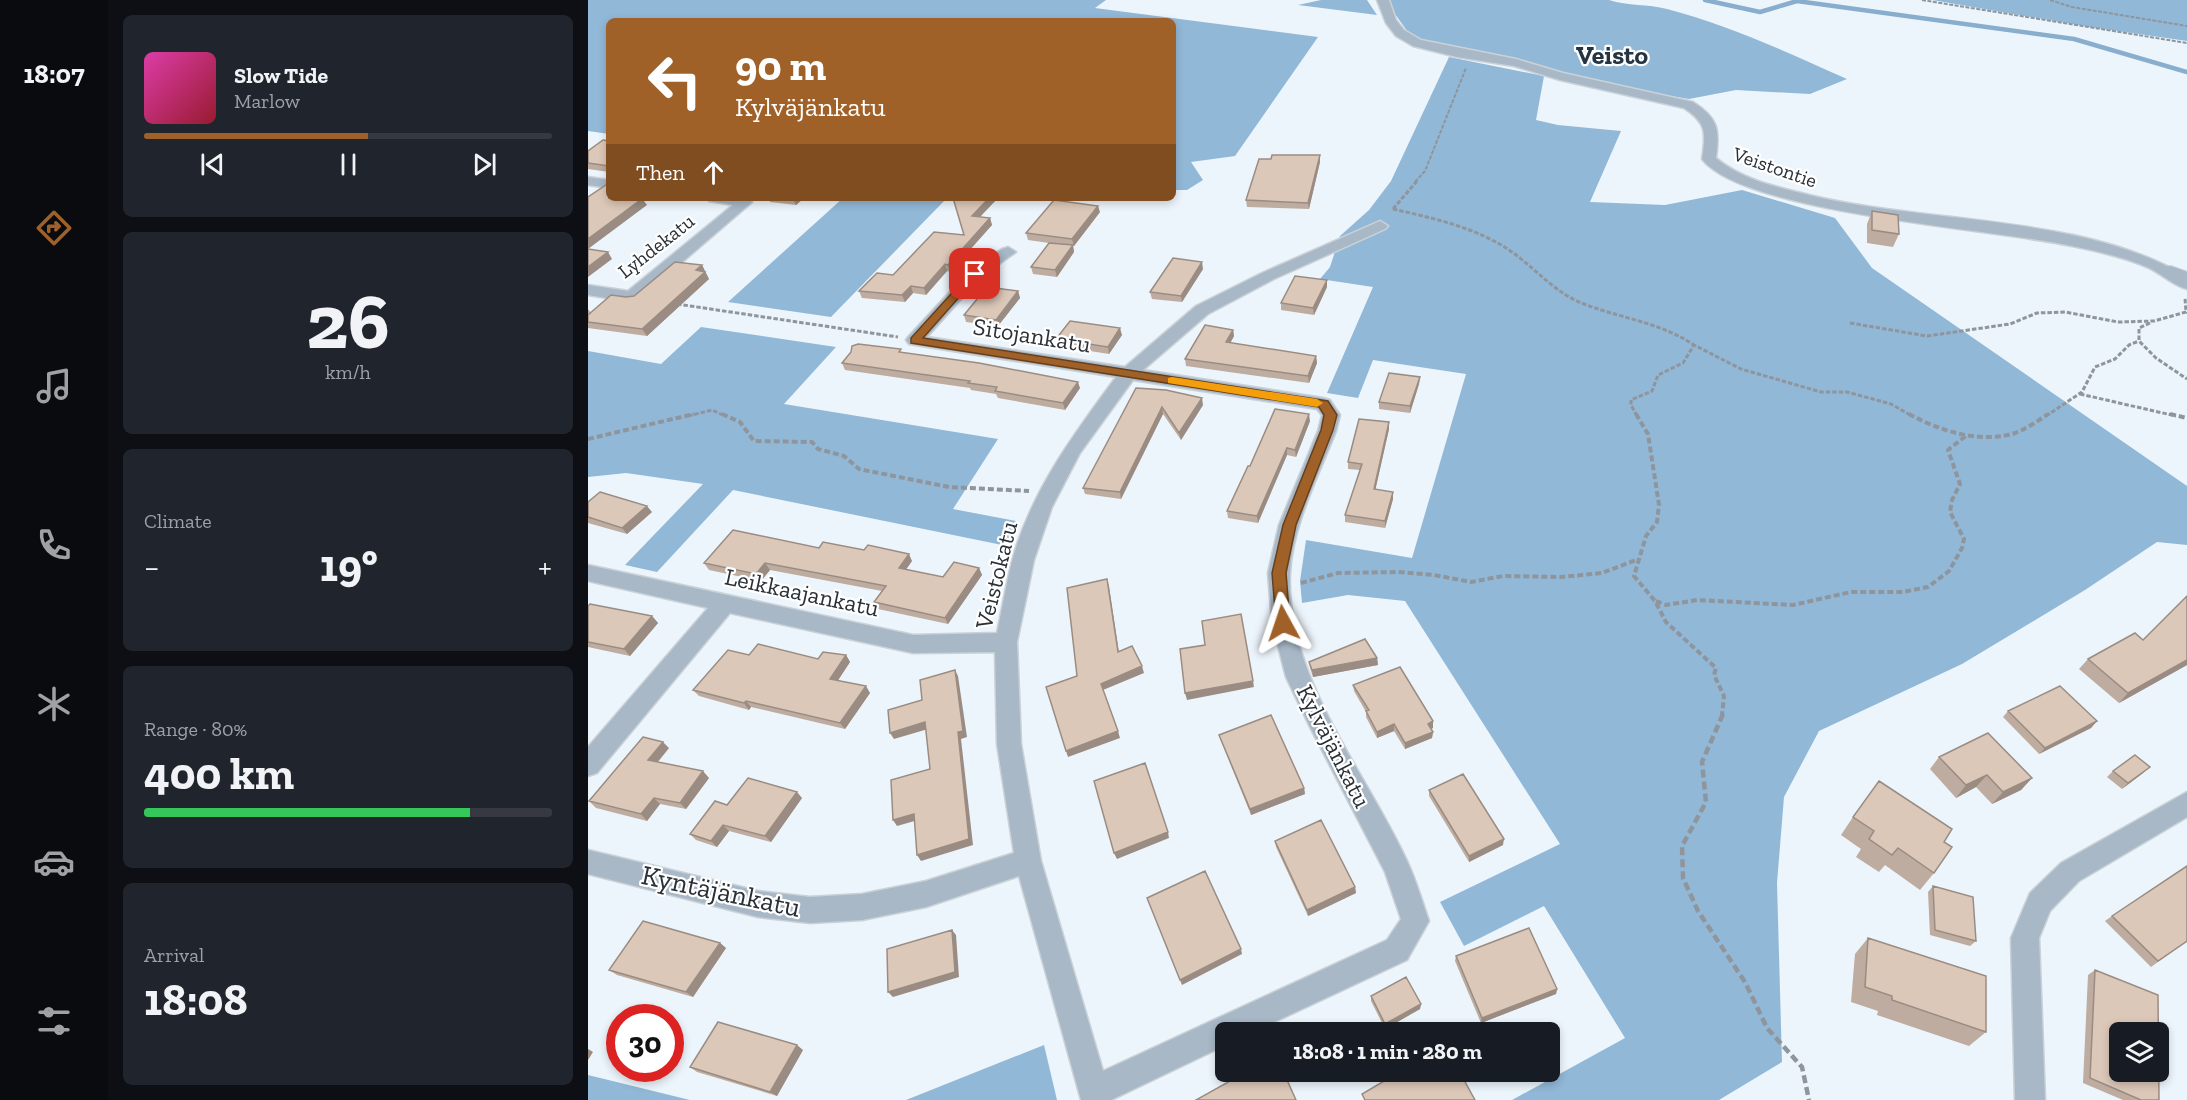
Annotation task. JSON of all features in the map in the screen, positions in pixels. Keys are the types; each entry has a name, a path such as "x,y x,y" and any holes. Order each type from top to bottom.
{"street":[{"name":"Veistontie","path":"1383,0 1390,21 1400,33 1417,43 1472,56 1516,63 1560,76 1688,105 1701,113 1709,122 1712,134 1709,159 1719,169 1779,192 1870,213 2048,236 2130,255 2156,266 2187,284"},
{"path":"588,181 606,184"},
{"name":"Lyhdekatu","path":"588,290 631,297 745,202 737,201"},
{"name":"Veistokatu","path":"1095,1096 1028,861 1009,744 1006,642 1023,560 1050,491 1072,450 1128,374 1194,316 1233,292 1387,218"},
{"name":"Sitojankatu","path":"915,340 975,274 1008,252"},
{"name":"Sitojankatu","path":"915,340 1128,374"},
{"name":"Kylväjänkatu","path":"1095,1096 1397,950 1415,921 1397,868 1298,677 1283,623 1279,573 1289,525 1327,430 1330,415 1323,404 1128,374"},
{"name":"Leikkaajankatu","path":"588,573 913,644 962,645 1006,642"},
{"path":"588,765 726,602"},
{"path":"2030,1100 2025,938 2040,902 2070,872 2187,803"},
{"name":"Kyntäjänkatu","path":"588,862 758,904 810,910 862,906 926,894 1028,861"}],"lane":[{"path":"2156,266 2187,276"}],"path":[{"path":"1922,0 2187,42"},
{"path":"2050,0 2072,7 2187,26"},
{"path":"1387,218 1425,171 1472,56"},
{"path":"1387,218 1439,220 1504,247 1556,290 1579,302 1654,322 1680,334 1694,345 1741,369 1821,392 1847,392 1891,404 1932,426 1967,435 2014,433 2036,422 2079,394 2095,367 2115,358 2129,345 2139,341"},
{"path":"2156,266 2185,289 2186,312 2139,328 2139,341 2156,358 2187,379"},
{"path":"631,297 915,340"},
{"path":"1850,323 1927,336 2010,324 2037,313 2065,312 2118,322 2154,321"},
{"path":"1694,345 1683,363 1658,375 1652,391 1631,400 1631,405 1648,434 1659,505 1657,522 1646,536 1636,560 1634,576 1655,601 1666,622 1716,669 1714,675 1724,696 1723,714 1702,762 1706,802 1682,846 1683,878 1698,911 1744,982 1767,1028 1802,1067 1809,1100"},
{"path":"2079,394 2187,418"},
{"path":"588,439 690,414 717,411 740,422 754,441 812,442 818,449 845,457 859,469 960,488 1050,491"},
{"path":"1655,601 1666,605 1678,599 1697,599 1729,603 1794,605 1852,591 1891,593 1928,589 1946,574 1962,553 1964,539 1950,518 1950,499 1960,484 1948,450 1967,435"},
{"path":"1280,585 1309,582 1338,573 1398,572 1434,575 1471,582 1503,576 1561,577 1602,573 1636,560"}],"shaded area":[{"path":"588,0 1106,0 1095,8 1172,18 606,18 606,134 588,131"},
{"path":"1321,0 1367,0 1377,15 1298,5"},
{"path":"1385,0 1609,0 1660,7 1736,31 1847,79 1810,94 1736,90 1689,99 1627,89 1524,62 1437,46 1410,35"},
{"path":"1932,0 2187,0 2187,41 2090,27"},
{"path":"1176,19 1318,37 1235,156 1191,162 1203,180 1187,190 1176,190"},
{"path":"1449,57 1544,76 1536,120 1558,125 1621,131 1590,202 1665,205 1742,190 1835,218 1872,268 2187,486 2187,545 2157,542 2085,590 1962,664 1819,731 1784,797 1777,883 1782,1062 1719,1100 1512,1100 1545,1082 1560,1082 1560,1074 1625,1038 1544,906 1464,946 1440,902 1560,844 1405,601 1348,595 1302,603 1300,581 1306,540 1412,558 1466,374 1373,360 1358,398 1327,393 1373,287 1320,279 1330,267 1340,236 1369,210 1391,181"},
{"path":"840,201 944,201 831,317 728,302"},
{"path":"701,327 836,347 784,404 998,439 953,509 1016,521 1007,546 733,490 657,572 625,565 703,484 626,473 588,477 588,351 661,364"},
{"path":"1044,1045 1057,1100 906,1100"},
{"path":"588,1075 606,1079 606,1082 617,1082 690,1100 588,1100"}],"building":[{"path":"603,140 606,140 606,166 588,163 588,151"},
{"path":"1272,155 1320,155 1308,203 1246,200 1259,159 1271,159"},
{"path":"606,185 606,201 639,201 588,239 588,197"},
{"path":"954,201 986,201 972,216 990,218 924,288 911,286 902,295 859,291 877,273 893,275 934,232 964,235"},
{"path":"1053,201 1098,206 1072,239 1026,233"},
{"path":"1872,211 1898,215 1899,234 1872,230"},
{"path":"1049,243 1073,245 1055,270 1031,267"},
{"path":"588,249 608,252 588,267"},
{"path":"1173,258 1202,262 1181,296 1150,292"},
{"path":"675,262 702,265 696,270 705,272 642,329 588,322 588,315 611,295 634,296"},
{"path":"1295,276 1327,280 1313,308 1281,303"},
{"path":"987,287 1018,291 996,320 964,315"},
{"path":"1070,321 1120,328 1108,347 1056,339"},
{"path":"1205,325 1233,330 1226,342 1316,356 1308,376 1185,359"},
{"path":"858,344 901,349 899,352 979,363 1078,382 1063,403 995,391 997,387 968,383 970,381 842,363 851,352 852,346"},
{"path":"1389,373 1420,377 1410,406 1379,402"},
{"path":"1136,388 1166,390 1202,398 1179,433 1162,407 1120,492 1083,488"},
{"path":"1275,409 1309,414 1295,450 1287,448 1257,516 1227,511 1250,466"},
{"path":"1359,419 1389,422 1374,489 1393,492 1385,521 1345,515 1362,464 1348,462"},
{"path":"600,492 647,506 622,528 588,517 588,502"},
{"path":"733,530 819,548 823,542 864,550 868,545 909,554 899,568 943,577 954,562 979,568 945,618 874,602 886,586 765,563 756,574 704,563"},
{"path":"1107,579 1118,652 1132,646 1142,666 1101,684 1118,731 1066,751 1046,687 1077,676 1067,588"},
{"path":"2187,596 2187,660 2128,693 2088,659 2135,633 2143,640"},
{"path":"590,604 652,616 624,649 588,642 588,606"},
{"path":"1241,614 1253,681 1185,693 1180,649 1205,645 1202,621"},
{"path":"1365,639 1377,658 1312,670 1309,662"},
{"path":"758,644 818,659 823,652 846,655 830,679 866,686 840,723 693,690 728,650 749,655"},
{"path":"1400,667 1433,721 1428,724 1433,732 1405,743 1394,724 1377,732 1366,711 1369,710 1353,685"},
{"path":"955,670 963,731 958,732 969,839 917,855 914,814 893,820 891,780 930,769 925,722 890,733 888,710 922,700 920,680"},
{"path":"2060,686 2097,721 2045,748 2008,711"},
{"path":"1271,715 1304,788 1250,809 1219,735"},
{"path":"1988,733 2032,778 2003,792 1987,775 1966,785 1939,757"},
{"path":"643,737 663,742 648,760 703,771 680,803 654,798 641,814 589,801"},
{"path":"2135,755 2150,767 2128,783 2113,771"},
{"path":"1145,763 1168,832 1114,853 1094,781"},
{"path":"1463,774 1504,839 1469,856 1429,790"},
{"path":"748,778 797,792 765,836 723,825 711,841 690,834 715,801 727,805"},
{"path":"1879,781 1952,829 1944,842 1952,847 1934,873 1898,848 1892,855 1869,839 1874,831 1853,817"},
{"path":"1321,820 1355,887 1307,910 1275,841"},
{"path":"2187,866 2187,941 2158,961 2112,916"},
{"path":"1205,871 1241,949 1180,980 1147,898"},
{"path":"1933,886 1973,897 1976,941 1935,930"},
{"path":"643,921 720,943 686,992 609,970"},
{"path":"1529,928 1557,989 1482,1018 1456,956"},
{"path":"952,930 955,972 888,992 887,949"},
{"path":"1868,938 1986,976 1986,1032 1892,1000 1892,996 1865,987"},
{"path":"2095,970 2158,995 2158,1022 2109,1022 2109,1082 2159,1082 2159,1100 2141,1100 2090,1078"},
{"path":"1406,977 1421,1004 1389,1022 1384,1022 1371,996"},
{"path":"718,1022 797,1045 770,1092 690,1067"},
{"path":"1228,1082 1288,1082 1296,1100 1196,1100"},
{"path":"1382,1082 1465,1082 1475,1100 1365,1100 1362,1094"}],"waterway":[{"path":"1705,0 1760,12 1797,1 2074,39 2187,72"}],"slow traffic":[{"path":"1172,381 1317,403"}],"district":[{"name":"Veisto","path":"1612,55"}],"route":[{"path":"975,274 915,340 1323,404 1330,415 1327,430 1289,525 1279,573 1283,623"}]}
